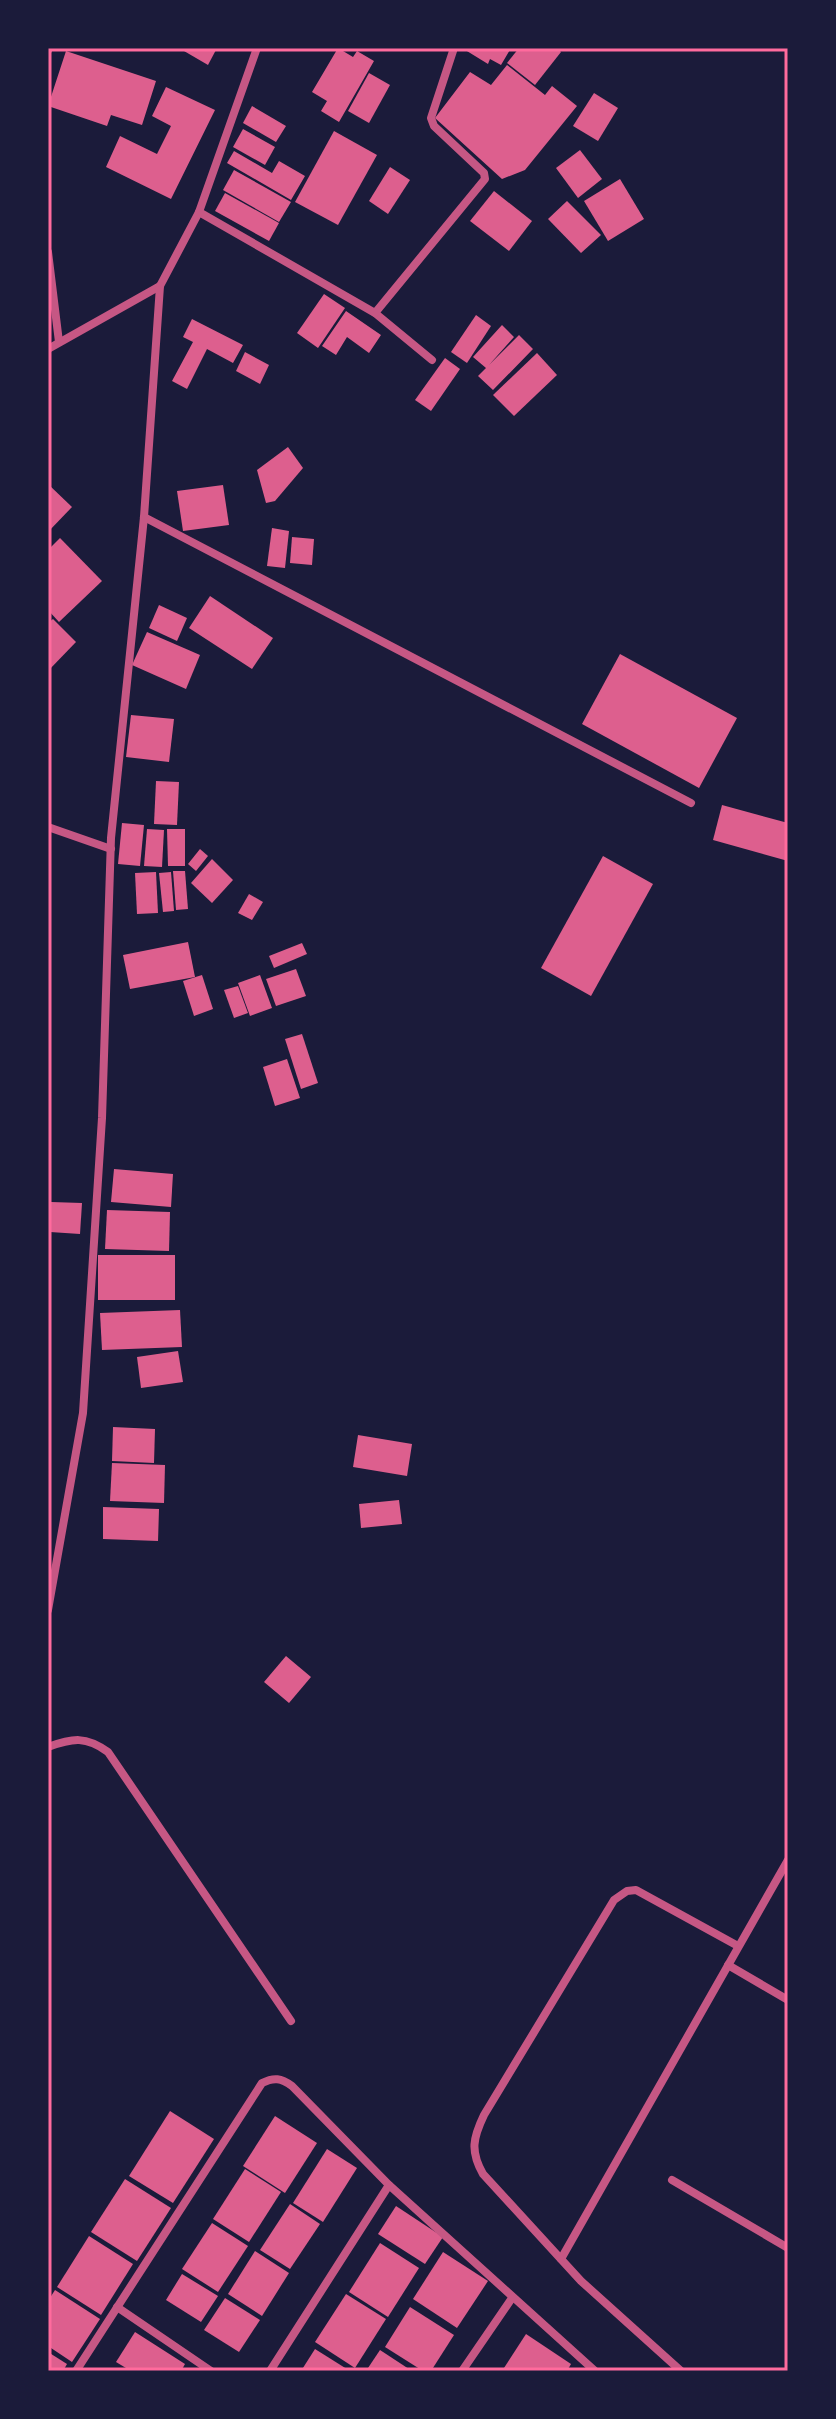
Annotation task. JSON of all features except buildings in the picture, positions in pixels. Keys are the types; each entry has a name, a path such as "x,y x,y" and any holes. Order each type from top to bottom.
{"street":[{"path":"48,1610 83,1413 102,1118 111,849 144,517 160,286 199,212 257,48"},
{"path":"375,313 485,179 484,173 434,126 431,118 454,48"},
{"path":"199,212 375,313 432,360"},
{"path":"48,252 59,342"},
{"path":"48,349 160,286"},
{"path":"144,517 691,803"},
{"path":"48,827 111,849"},
{"path":"48,1747 74,1738 84,1739 108,1752 291,2021"},
{"path":"561,2259 788,1860"},
{"path":"681,2371 581,2281 483,2174 474,2158 472,2144 484,2115 621,1893 636,1890 738,1946"},
{"path":"728,1965 788,2000"},
{"path":"76,2371 262,2083 272,2078 283,2079 292,2086 389,2185 595,2371"},
{"path":"672,2180 788,2248"},
{"path":"270,2371 389,2185"},
{"path":"462,2371 512,2298"},
{"path":"117,2307 211,2371"}]}
